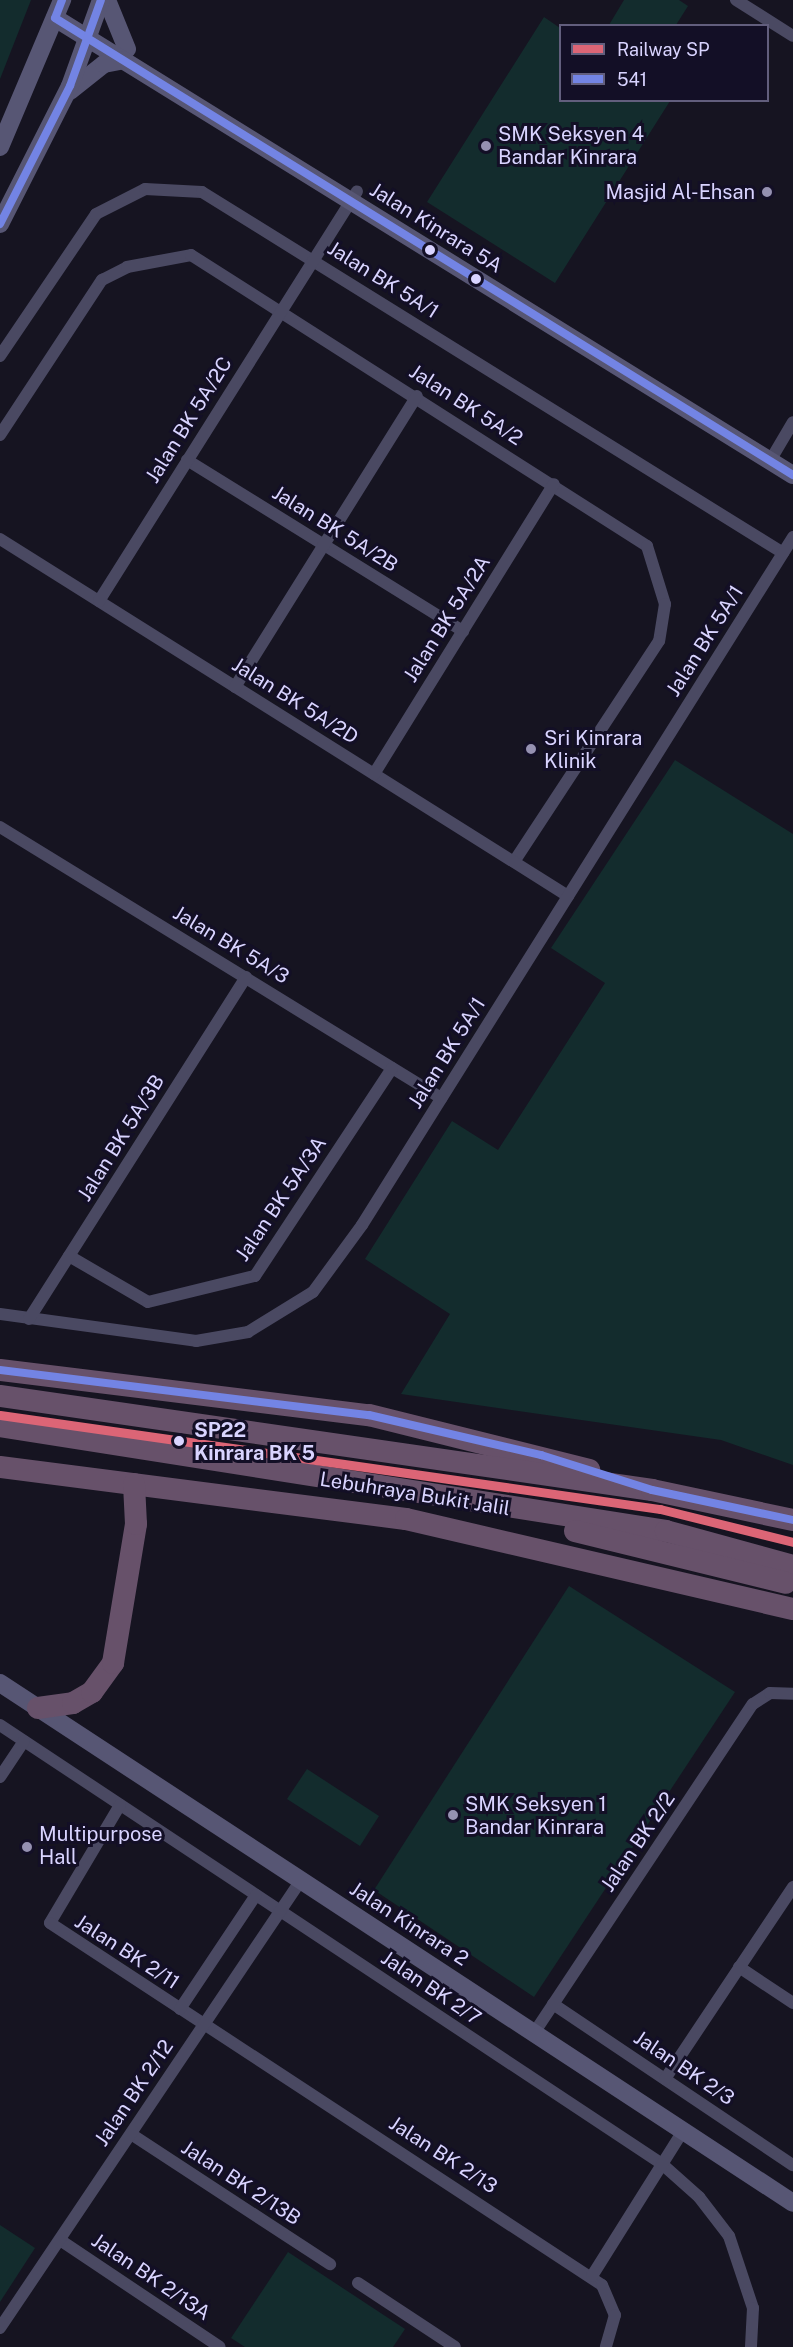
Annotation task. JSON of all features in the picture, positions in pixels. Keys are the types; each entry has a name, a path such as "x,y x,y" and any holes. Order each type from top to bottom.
{"highway":[{"path":"0,1370 369,1415 531,1452 652,1490"},
{"name":"Lebuhraya Bukit Jalil","path":"0,1396 652,1490 793,1520"},
{"name":"Lebuhraya Bukit Jalil","path":"0,1426 425,1497 666,1531 789,1574"},
{"path":"0,1467 406,1519 793,1609"},
{"path":"38,1707 73,1702 92,1692 113,1663 136,1524 134,1484"}],"street":[{"path":"0,224 67,94 101,0"},
{"path":"67,94 104,64 125,54 108,0"},
{"path":"736,0 793,36"},
{"path":"0,147 59,8"},
{"name":"Jalan Kinrara 5A","path":"59,8 89,32 773,455 793,475"},
{"name":"Jalan BK 5A/1","path":"0,356 96,214 130,193 166,186 202,192 783,553"},
{"name":"Jalan BK 5A/2C","path":"99,601 281,309 354,197"},
{"name":"Jalan BK 5A/2","path":"0,435 90,295 111,273 191,255 281,309 647,546 665,622 649,658 514,862"},
{"path":"235,687 417,396"},
{"path":"773,455 793,423"},
{"name":"Jalan Kinrara 5A","path":"773,455 793,461"},
{"name":"Jalan BK 5A/2B","path":"187,460 463,631"},
{"name":"Jalan BK 5A/2A","path":"374,774 554,484"},
{"name":"Jalan BK 5A/1","path":"0,1314 196,1341 228,1337 271,1321 313,1292 331,1270 441,1098 793,537"},
{"name":"Jalan BK 5A/2D","path":"0,539 568,896"},
{"name":"Jalan BK 5A/3","path":"0,827 441,1098"},
{"name":"Jalan BK 5A/3B","path":"29,1319 246,977"},
{"name":"Jalan BK 5A/3A","path":"69,1256 148,1302 255,1276 392,1068"},
{"name":"Jalan Kinrara 2","path":"0,1683 793,2204"},
{"name":"Jalan BK 2/2","path":"534,2033 753,1704 770,1692 791,1693"},
{"name":"Jalan BK 2/7","path":"0,1725 662,2164 699,2198 729,2236 753,2308 751,2347"},
{"path":"0,1777 24,1741"},
{"name":"Jalan BK 2/11","path":"120,1805 50,1923 204,2025"},
{"name":"Jalan BK 2/12","path":"0,2328 301,1880"},
{"path":"665,2079 793,1887"},
{"name":"Jalan BK 2/11","path":"180,2009 256,1895"},
{"path":"739,1967 793,2003"},
{"name":"Jalan BK 2/3","path":"553,2004 793,2164"},
{"name":"Jalan BK 2/13","path":"204,2025 592,2276 611,2298 615,2315 611,2345"},
{"path":"592,2276 683,2131"},
{"name":"Jalan BK 2/13B","path":"130,2134 330,2264"},
{"name":"Jalan BK 2/13A","path":"60,2240 220,2347"},
{"path":"358,2283 455,2347"}],"green space":[{"path":"0,0 31,0 0,79"},
{"path":"624,0 679,0 688,6 677,24 610,24"},
{"path":"544,17 559,27 559,102 669,102 555,283 427,202"},
{"path":"675,760 793,834 793,1465 721,1440 401,1394 450,1314 365,1259 452,1121 498,1150 605,983 551,948"},
{"path":"569,1586 735,1692 534,1997 374,1890"},
{"path":"307,1769 379,1816 360,1846 287,1799"},
{"path":"0,2225 35,2248 0,2302"},
{"path":"288,2252 405,2329 393,2347 245,2347 231,2338"}],"rail line":[{"name":"SP","path":"0,1415 660,1509 793,1542"}],"transit line":[{"name":"541","path":"62,0 55,18 793,475"},
{"name":"541","path":"0,224 70,86 101,0"},
{"name":"541","path":"0,1370 369,1415 541,1455 652,1490 793,1520"}],"place":[{"name":"SMK Seksyen 4 Bandar Kinrara","path":"486,146"},
{"name":"Masjid Al-Ehsan","path":"767,192"},
{"name":"Sri Kinrara Klinik","path":"531,749"},
{"name":"SP22 Kinrara BK 5","path":"179,1441"},
{"name":"SMK Seksyen 1 Bandar Kinrara","path":"453,1815"},
{"name":"Multipurpose Hall","path":"27,1847"}]}
